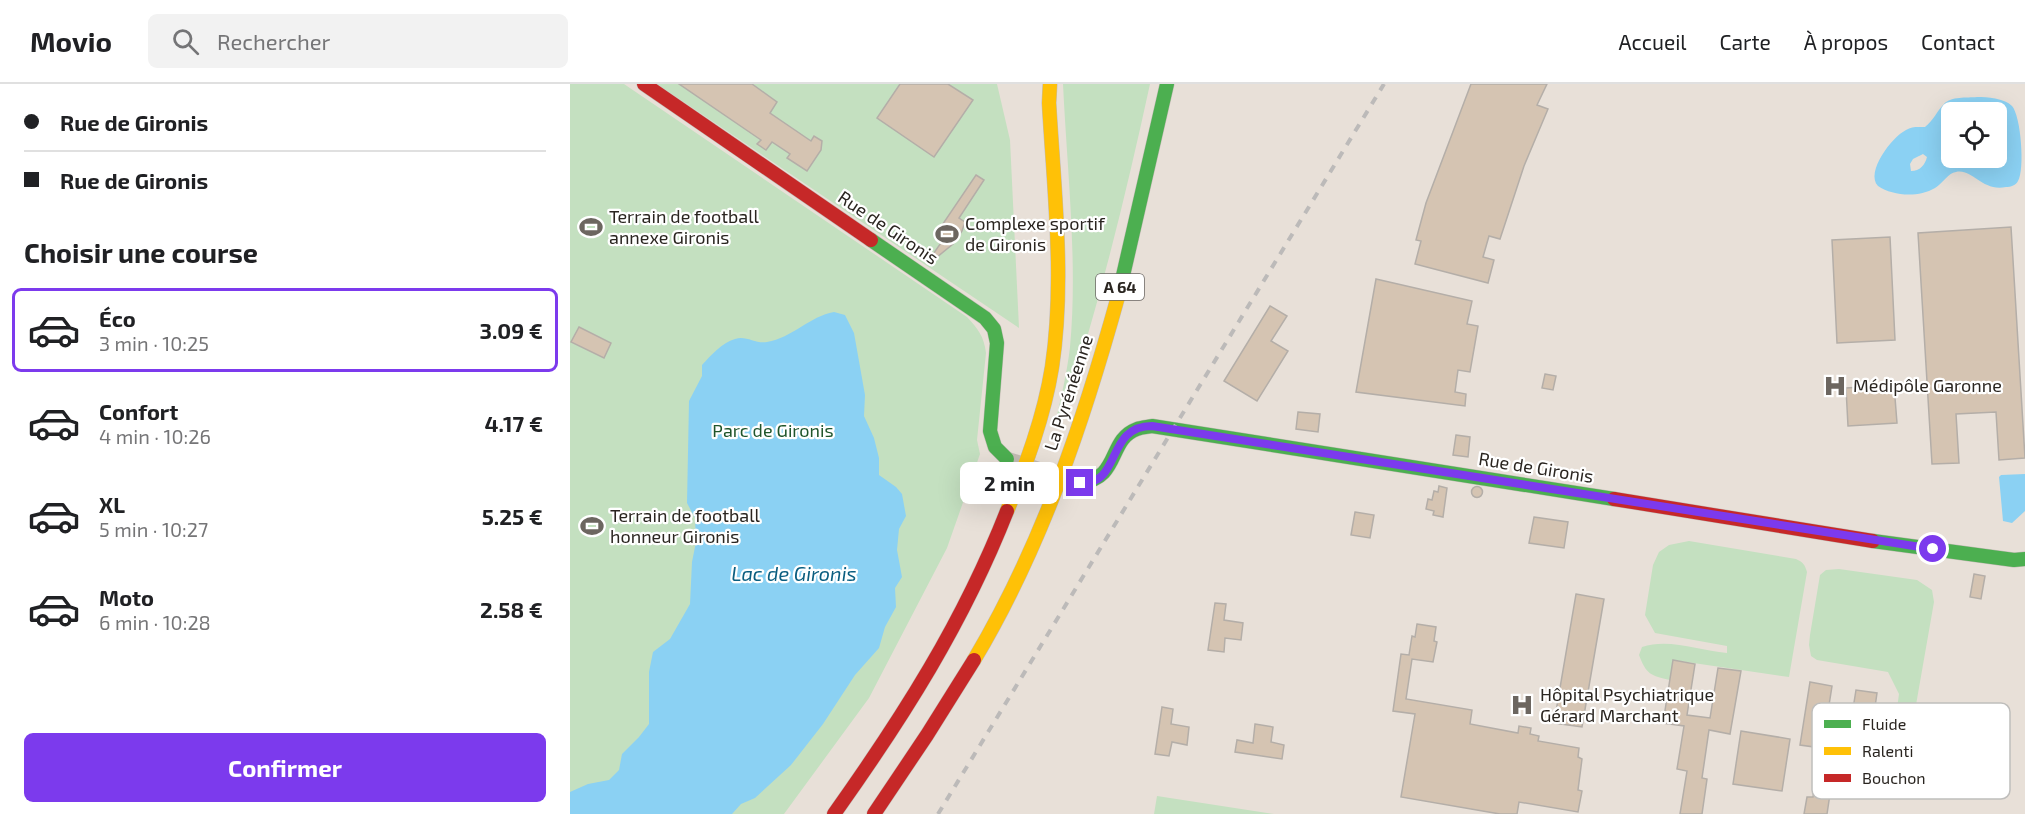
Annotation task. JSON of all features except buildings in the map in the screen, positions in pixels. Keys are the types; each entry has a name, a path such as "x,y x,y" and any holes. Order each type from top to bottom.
{"main road":[{"name":"Rue de Gironis","path":"644,84 985,318 994,329 997,343 990,431 999,454 1007,459"},
{"path":"1044,84 1049,104"},
{"path":"1049,104 1050,84"},
{"name":"La Pyrénéenne","path":"874,814 966,674 1008,597 1057,486 1097,370 1124,274 1167,84"},
{"name":"La Pyrénéenne","path":"834,814 895,728 933,665 977,582 999,534 1030,454 1044,408 1053,355 1057,309 1049,104"},
{"name":"Rue de Gironis","path":"1080,483 1089,484 1102,476 1124,438 1130,432 1138,427 1152,426 1748,521 2021,561"}],"green space":[{"name":"Parc de Gironis","path":"570,84 624,84 967,317 984,342 986,353 977,440 980,454 947,548 869,698 784,814 570,814"},
{"name":"Complexe sportif de Gironis","path":"657,84 997,84 1010,140 1019,328"},
{"path":"1063,84 1150,84 1110,256 1060,425 1055,424 1070,347 1073,282"},
{"path":"1689,541 1796,559 1803,564 1807,572 1789,677 1673,660 1670,680 1650,673 1644,666 1639,655 1642,647 1653,645 1674,644 1727,653 1727,646 1655,633 1645,615 1653,565 1659,552 1669,545"},
{"path":"1839,569 1917,580 1932,590 1934,602 1916,703 1898,703 1899,694 1888,672 1817,660 1811,656 1810,635 1820,575 1826,570"},
{"path":"1157,796 1274,814 1154,814"}],"water":[{"path":"1986,97 2006,102 1946,102 1955,99"},
{"path":"2007,102 2009,103 2015,112 2020,131 2022,155 2020,175 2016,184 1998,188 1962,172 1953,173 1935,188 1921,193 1898,194 1878,186 1875,180 1877,164 1888,147 1908,129 1925,127 1941,107 1941,168 2007,168","holes":["1923,154 1927,157 1919,169 1911,171 1910,164 1913,159"]},
{"name":"Lac de Gironis","path":"834,312 845,315 854,333 865,395 864,416 874,438 879,458 879,475 902,494 906,516 899,529 897,550 902,577 895,588 896,607 885,627 879,648 855,675 823,724 791,765 755,798 741,804 732,814 570,814 570,792 588,784 609,780 619,770 622,754 649,724 649,672 653,652 670,639 690,604 692,562 696,542 695,518 687,503 689,401 702,376 702,365 730,341 739,338 758,342 776,340 825,314"},
{"path":"2025,474 2025,511 2012,523 2003,521 1999,477"}],"tunnel":[{"path":"1007,459 1080,483"}],"railway":[{"path":"938,814 1384,84"}],"traffic: fast":[{"path":"1119,293 1167,84"},
{"path":"871,240 985,318 994,329 997,343 990,431 995,447 1007,459"},
{"path":"1080,483 1093,480 1102,474 1121,441 1128,434 1139,428 1152,426 1614,499"},
{"path":"1873,541 2014,560 2025,559"}],"traffic: slow":[{"path":"1007,511 1039,422 1049,386 1056,335 1058,269 1049,103 1050,84"},
{"path":"974,660 998,617 1041,527 1076,435 1119,293"}],"traffic: jam":[{"path":"644,84 871,240"},
{"path":"1614,499 1873,541"},
{"path":"834,814 930,668 971,592 1007,511"},
{"path":"874,814 974,660"}],"place":[{"name":"Terrain de football annexe Gironis","path":"591,227"},
{"name":"Complexe sportif de Gironis","path":"947,234"},
{"name":"Médipôle Garonne","path":"1835,386"},
{"name":"Terrain de football honneur Gironis","path":"592,526"},
{"name":"Hôpital Psychiatrique Gérard Marchant","path":"1522,705"}],"route":[{"path":"1080,483 1089,484 1102,476 1124,438 1130,432 1138,427 1152,426 1933,549"}]}
